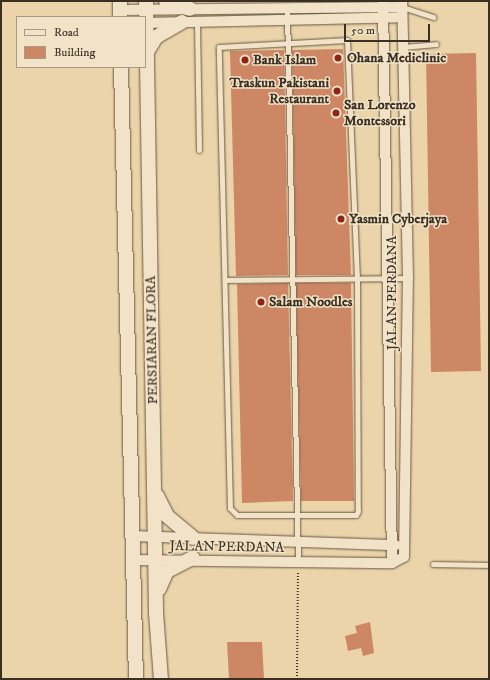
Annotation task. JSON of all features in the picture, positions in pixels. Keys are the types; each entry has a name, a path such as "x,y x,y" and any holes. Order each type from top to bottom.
{"main road":[{"path":"166,1 190,9"},
{"name":"PERSIARAN FLORA","path":"146,14 156,614 161,679"},
{"path":"147,52 159,34 182,22"},
{"name":"PERSIARAN FLORA","path":"122,68 136,679"},
{"path":"155,492 167,516 193,538"},
{"path":"156,614 164,574 193,558"}],"street":[{"name":"JALAN PERDANA","path":"383,4 385,278 392,563"},
{"path":"146,14 190,9 287,8 402,4"},
{"name":"JALAN PERDANA","path":"133,560 193,558 392,563 404,557 408,278 402,4"},
{"path":"120,9 182,22 402,17"},
{"name":"JALAN PERDANA","path":"132,536 405,545"}],"lane":[{"path":"402,4 422,16 433,17"},
{"path":"287,8 298,561"},
{"path":"197,22 199,150"},
{"path":"350,42 357,278 358,511 356,515 237,515 230,508 219,47 287,43 350,42"},
{"path":"403,47 436,44"},
{"path":"225,280 292,278 408,278"},
{"path":"433,564 489,565"}],"path":[{"path":"297,679 298,561"}],"building":[{"path":"343,49 351,275 296,275 292,50"},
{"path":"284,50 288,275 236,276 230,51"},
{"path":"476,53 481,371 431,372 426,54"},
{"path":"288,283 293,501 242,503 237,284"},
{"path":"296,283 351,283 354,501 301,501"},
{"path":"370,622 374,653 363,656 361,648 348,651 345,636 357,633 355,626"},
{"path":"227,642 262,642 264,679 229,679"}],"place":[{"name":"Ohana Mediclinic","path":"338,58"},
{"name":"Bank Islam","path":"245,60"},
{"name":"Traskun Pakistani Restaurant","path":"337,91"},
{"name":"San Lorenzo Montessori","path":"336,113"},
{"name":"Yasmin Cyberjaya","path":"341,219"},
{"name":"Salam Noodles","path":"261,302"}]}
